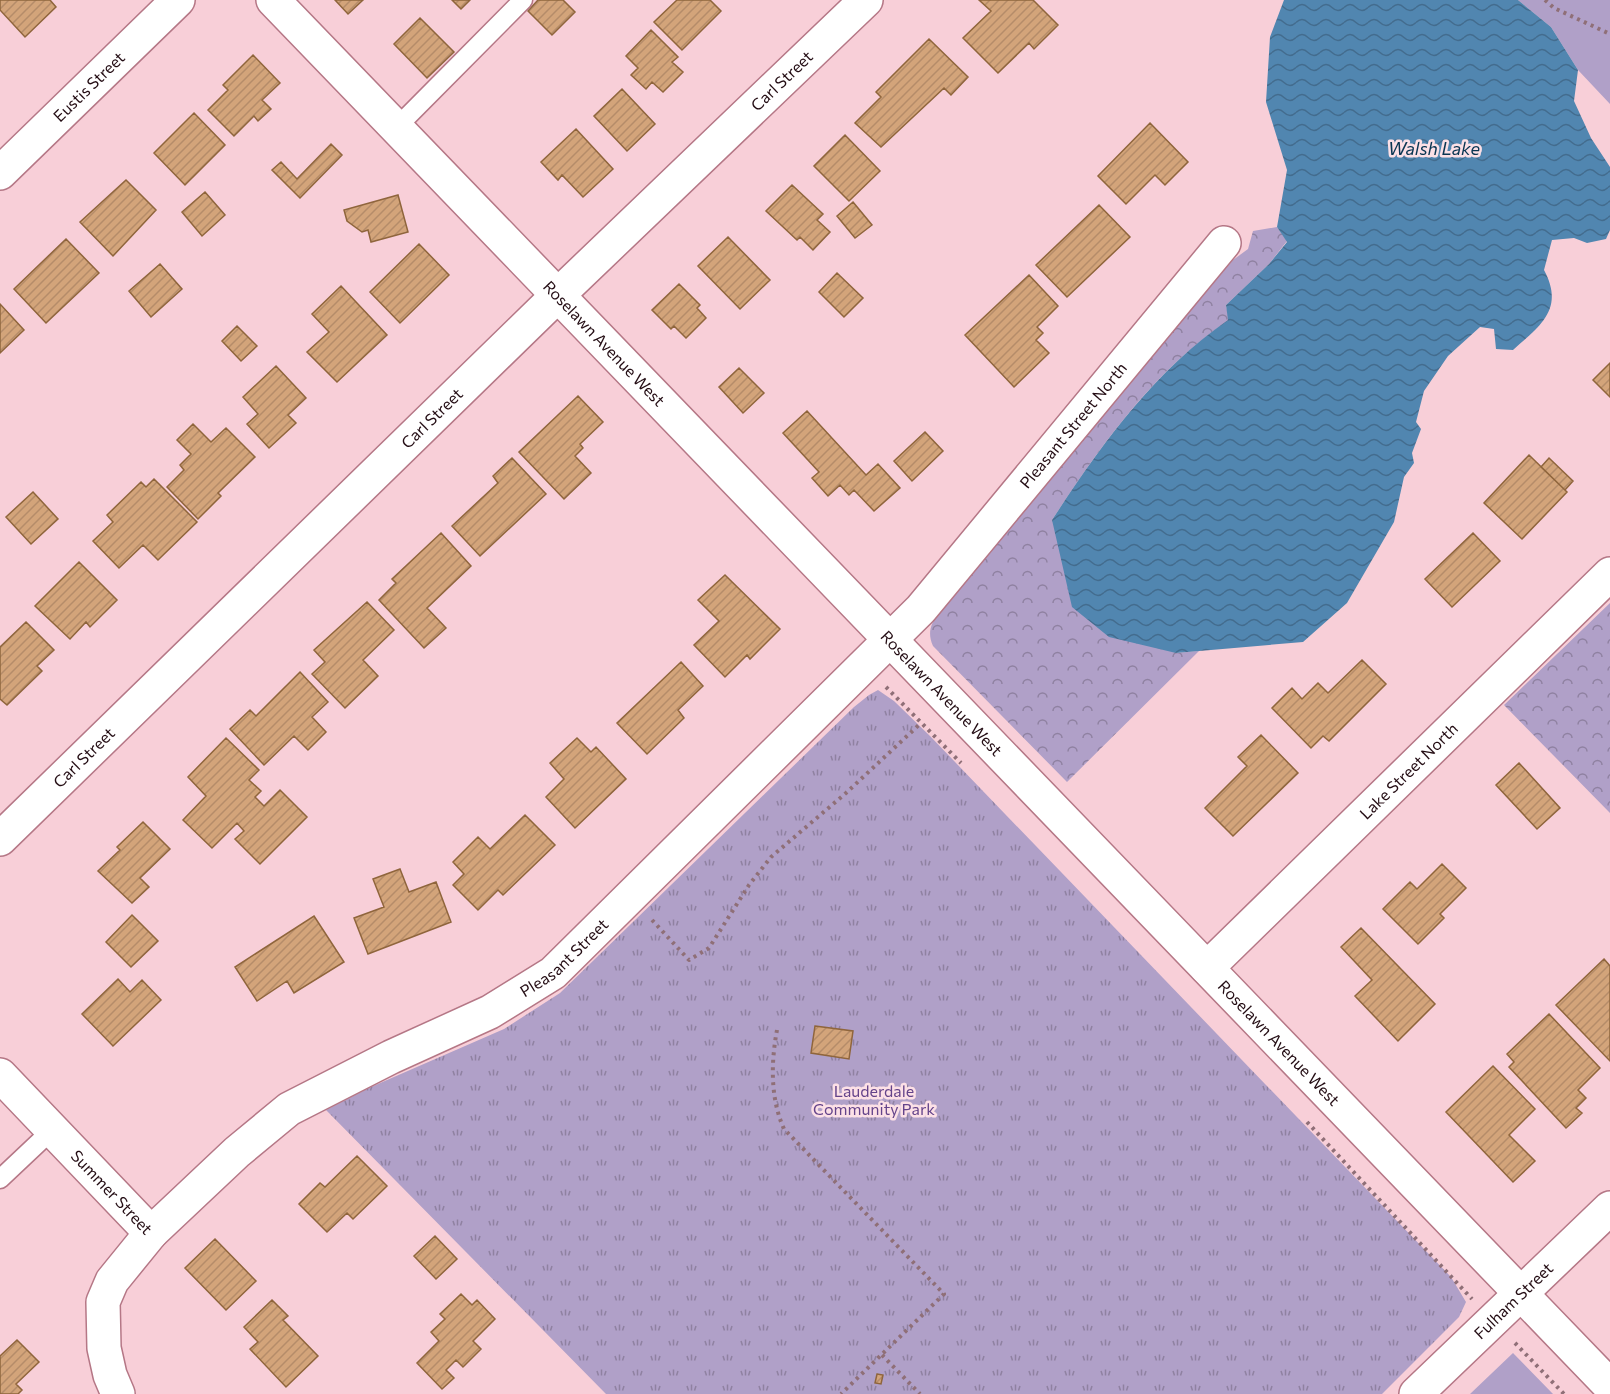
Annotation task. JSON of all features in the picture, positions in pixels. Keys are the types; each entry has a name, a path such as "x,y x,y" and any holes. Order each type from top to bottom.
{"street":[{"name":"Eustis Street","path":"0,173 178,0"},
{"name":"Roselawn Avenue West","path":"273,0 1610,1386"},
{"name":"Carl Street","path":"0,839 557,296 866,0"},
{"name":"Pleasant Street North","path":"921,609 1224,243"},
{"name":"Lake Street North","path":"1207,968 1610,574"},
{"name":"Pleasant Street","path":"151,1233 237,1152 289,1109 391,1057 490,1012 553,973 921,609"},
{"name":"Summer Street","path":"0,1075 151,1233 112,1281 103,1302 104,1348 110,1375 118,1394"},
{"name":"Fulham Street","path":"1416,1394 1610,1208"}],"lane":[{"path":"396,128 523,0"},
{"path":"0,1179 52,1130"}],"path":[{"path":"1545,0 1554,8 1610,34"},
{"path":"864,665 963,765"},
{"path":"631,897 690,960 715,940 749,885 771,857 846,794 921,723"},
{"path":"777,1030 773,1075 776,1102 784,1129 944,1294 841,1394"},
{"path":"1300,1114 1564,1394"},
{"path":"882,1355 920,1394"}],"green space":[{"path":"1518,0 1610,0 1610,104 1578,70 1551,27"},
{"path":"1277,227 1287,241 1269,264 1226,305 1229,320 1202,340 1153,385 1110,437 1052,520 1176,653 1199,651 1067,782 933,646 930,637 932,625 938,613 1123,385 1233,260 1248,249 1253,231"},
{"path":"1610,603 1610,813 1504,705"},
{"name":"Lauderdale Community Park","path":"878,690 894,701 930,736 1451,1277 1466,1302 1459,1317 1382,1394 606,1394 326,1110 371,1087 504,1029 560,993 854,707"},
{"path":"1513,1353 1553,1394 1470,1394"}],"water":[{"name":"Walsh Lake","path":"1284,0 1518,0 1551,27 1578,70 1574,101 1591,138 1610,167 1610,230 1606,239 1587,243 1574,238 1552,240 1544,270 1550,284 1551,306 1540,324 1513,350 1496,349 1494,329 1480,327 1448,356 1424,391 1416,422 1421,429 1412,453 1414,463 1404,477 1394,522 1347,603 1303,642 1176,653 1109,637 1072,607 1052,520 1090,464 1131,411 1176,362 1228,320 1226,305 1269,264 1287,242 1277,227 1287,170 1266,102 1270,37"}],"building":[{"path":"0,0 50,0 56,7 25,37 0,10"},
{"path":"335,0 363,0 348,14"},
{"path":"452,0 470,0 461,9"},
{"path":"538,0 563,0 575,12 552,35 528,11"},
{"path":"677,0 710,0 721,11 682,50 654,22"},
{"path":"979,0 1033,0 1058,25 1034,49 1029,43 998,73 963,38 991,11"},
{"path":"420,18 454,52 427,78 394,44"},
{"path":"651,30 678,57 672,62 683,72 663,92 652,82 646,89 631,75 638,68 626,56"},
{"path":"929,39 968,77 951,95 944,88 881,147 855,123 881,97 876,92"},
{"path":"253,55 280,83 262,100 271,109 258,121 254,116 234,136 208,110 228,90 223,85"},
{"path":"622,89 655,124 627,151 594,116"},
{"path":"194,113 225,145 185,185 154,153"},
{"path":"1150,123 1188,162 1165,185 1155,175 1126,204 1098,176"},
{"path":"576,129 613,169 583,197 562,175 558,180 541,162"},
{"path":"845,135 880,171 849,201 814,166"},
{"path":"331,144 342,155 300,198 272,170 281,162 297,179"},
{"path":"126,180 156,210 113,256 80,222"},
{"path":"792,185 823,214 817,220 830,232 813,250 800,237 797,240 766,211"},
{"path":"205,192 225,215 202,236 182,212"},
{"path":"398,195 408,232 371,242 368,230 362,232 347,221 344,210"},
{"path":"853,202 872,225 855,238 837,216"},
{"path":"1099,205 1130,237 1067,297 1036,265"},
{"path":"728,237 770,280 740,309 698,266"},
{"path":"66,239 99,273 46,323 14,289"},
{"path":"419,244 449,275 400,323 370,292"},
{"path":"160,264 182,289 151,317 129,291"},
{"path":"837,273 863,298 844,317 819,292"},
{"path":"1029,275 1058,306 1037,327 1043,333 1036,340 1049,353 1014,387 965,335"},
{"path":"679,284 700,305 697,308 706,318 686,338 674,326 671,329 652,310"},
{"path":"341,286 387,335 337,382 307,352 329,332 312,314"},
{"path":"0,304 24,330 0,353"},
{"path":"237,326 257,346 241,361 222,341"},
{"path":"1610,363 1610,397 1593,380"},
{"path":"276,366 306,398 288,415 296,423 269,448 247,424 258,414 243,397"},
{"path":"739,368 764,393 743,413 719,387"},
{"path":"578,396 603,422 580,444 583,448 575,456 591,473 564,499 519,452"},
{"path":"807,411 866,475 878,464 900,488 874,511 854,490 849,495 840,485 828,496 812,478 819,472 783,433"},
{"path":"193,424 211,442 226,428 255,457 218,493 221,496 198,519 167,487 184,470 180,465 191,454 177,440"},
{"path":"925,432 943,451 912,481 894,461"},
{"path":"1529,455 1567,492 1522,539 1484,503"},
{"path":"512,458 546,494 480,556 452,526 498,483 493,476"},
{"path":"1549,458 1573,481 1565,490 1541,467"},
{"path":"154,479 197,522 158,560 143,545 119,568 93,541 113,522 107,515 141,482 146,487"},
{"path":"33,492 58,519 31,544 6,517"},
{"path":"441,533 471,566 427,608 446,628 424,648 379,600 396,583 392,579"},
{"path":"1473,533 1500,561 1452,607 1425,579"},
{"path":"79,562 117,600 90,627 86,622 70,639 35,606"},
{"path":"725,575 780,629 750,659 747,655 725,677 694,645 719,621 698,600"},
{"path":"367,602 394,630 363,660 378,676 345,708 312,674 325,662 314,650"},
{"path":"26,622 54,650 37,666 42,671 7,705 0,699 0,647"},
{"path":"1362,660 1386,684 1329,741 1323,736 1311,748 1272,708 1292,688 1302,699 1318,683 1328,693"},
{"path":"681,662 703,686 678,710 684,718 647,754 617,723"},
{"path":"300,672 328,702 312,717 326,732 308,750 294,736 264,765 230,729 250,710 256,716"},
{"path":"1261,735 1298,773 1233,836 1205,808 1247,766 1238,757"},
{"path":"226,738 259,770 249,780 261,791 255,797 264,806 280,790 307,817 260,864 235,839 244,831 237,823 212,848 183,820 206,796 188,777"},
{"path":"577,738 591,752 596,747 626,779 575,828 546,797 564,779 550,763"},
{"path":"1519,763 1560,808 1537,829 1496,785"},
{"path":"525,815 555,845 503,895 498,890 478,910 453,885 464,874 453,862 478,837 490,849"},
{"path":"143,822 170,849 140,878 149,887 132,903 98,871 120,850 117,847"},
{"path":"1442,864 1466,888 1440,914 1444,918 1418,944 1383,909 1410,882 1417,889"},
{"path":"400,869 409,892 436,882 451,922 368,954 354,918 384,907 373,879"},
{"path":"132,915 158,941 131,967 106,942"},
{"path":"314,916 344,962 294,993 287,981 257,1001 235,967"},
{"path":"1361,928 1435,1004 1398,1041 1355,996 1372,980 1341,947"},
{"path":"1604,959 1610,966 1610,1061 1556,1005"},
{"path":"118,979 130,992 142,980 161,1000 113,1046 82,1014"},
{"path":"1549,1014 1600,1068 1578,1090 1586,1098 1576,1108 1582,1113 1566,1128 1509,1067 1514,1062 1507,1054"},
{"path":"815,1026 853,1031 849,1059 811,1053"},
{"path":"1493,1066 1535,1109 1509,1135 1535,1161 1513,1182 1446,1112"},
{"path":"357,1156 387,1186 353,1219 347,1213 327,1232 299,1204 320,1183 325,1187"},
{"path":"435,1236 457,1259 436,1279 414,1256"},
{"path":"215,1239 256,1281 226,1310 185,1268"},
{"path":"461,1294 472,1305 477,1300 495,1319 473,1341 481,1349 463,1367 456,1360 446,1370 454,1378 442,1389 417,1363 439,1341 431,1332 445,1319 440,1314"},
{"path":"272,1300 288,1316 283,1320 318,1356 286,1387 250,1349 258,1342 244,1327"},
{"path":"17,1340 39,1362 16,1384 22,1390 18,1394 0,1394 0,1356"},
{"path":"877,1374 883,1375 881,1384 875,1383"}]}
